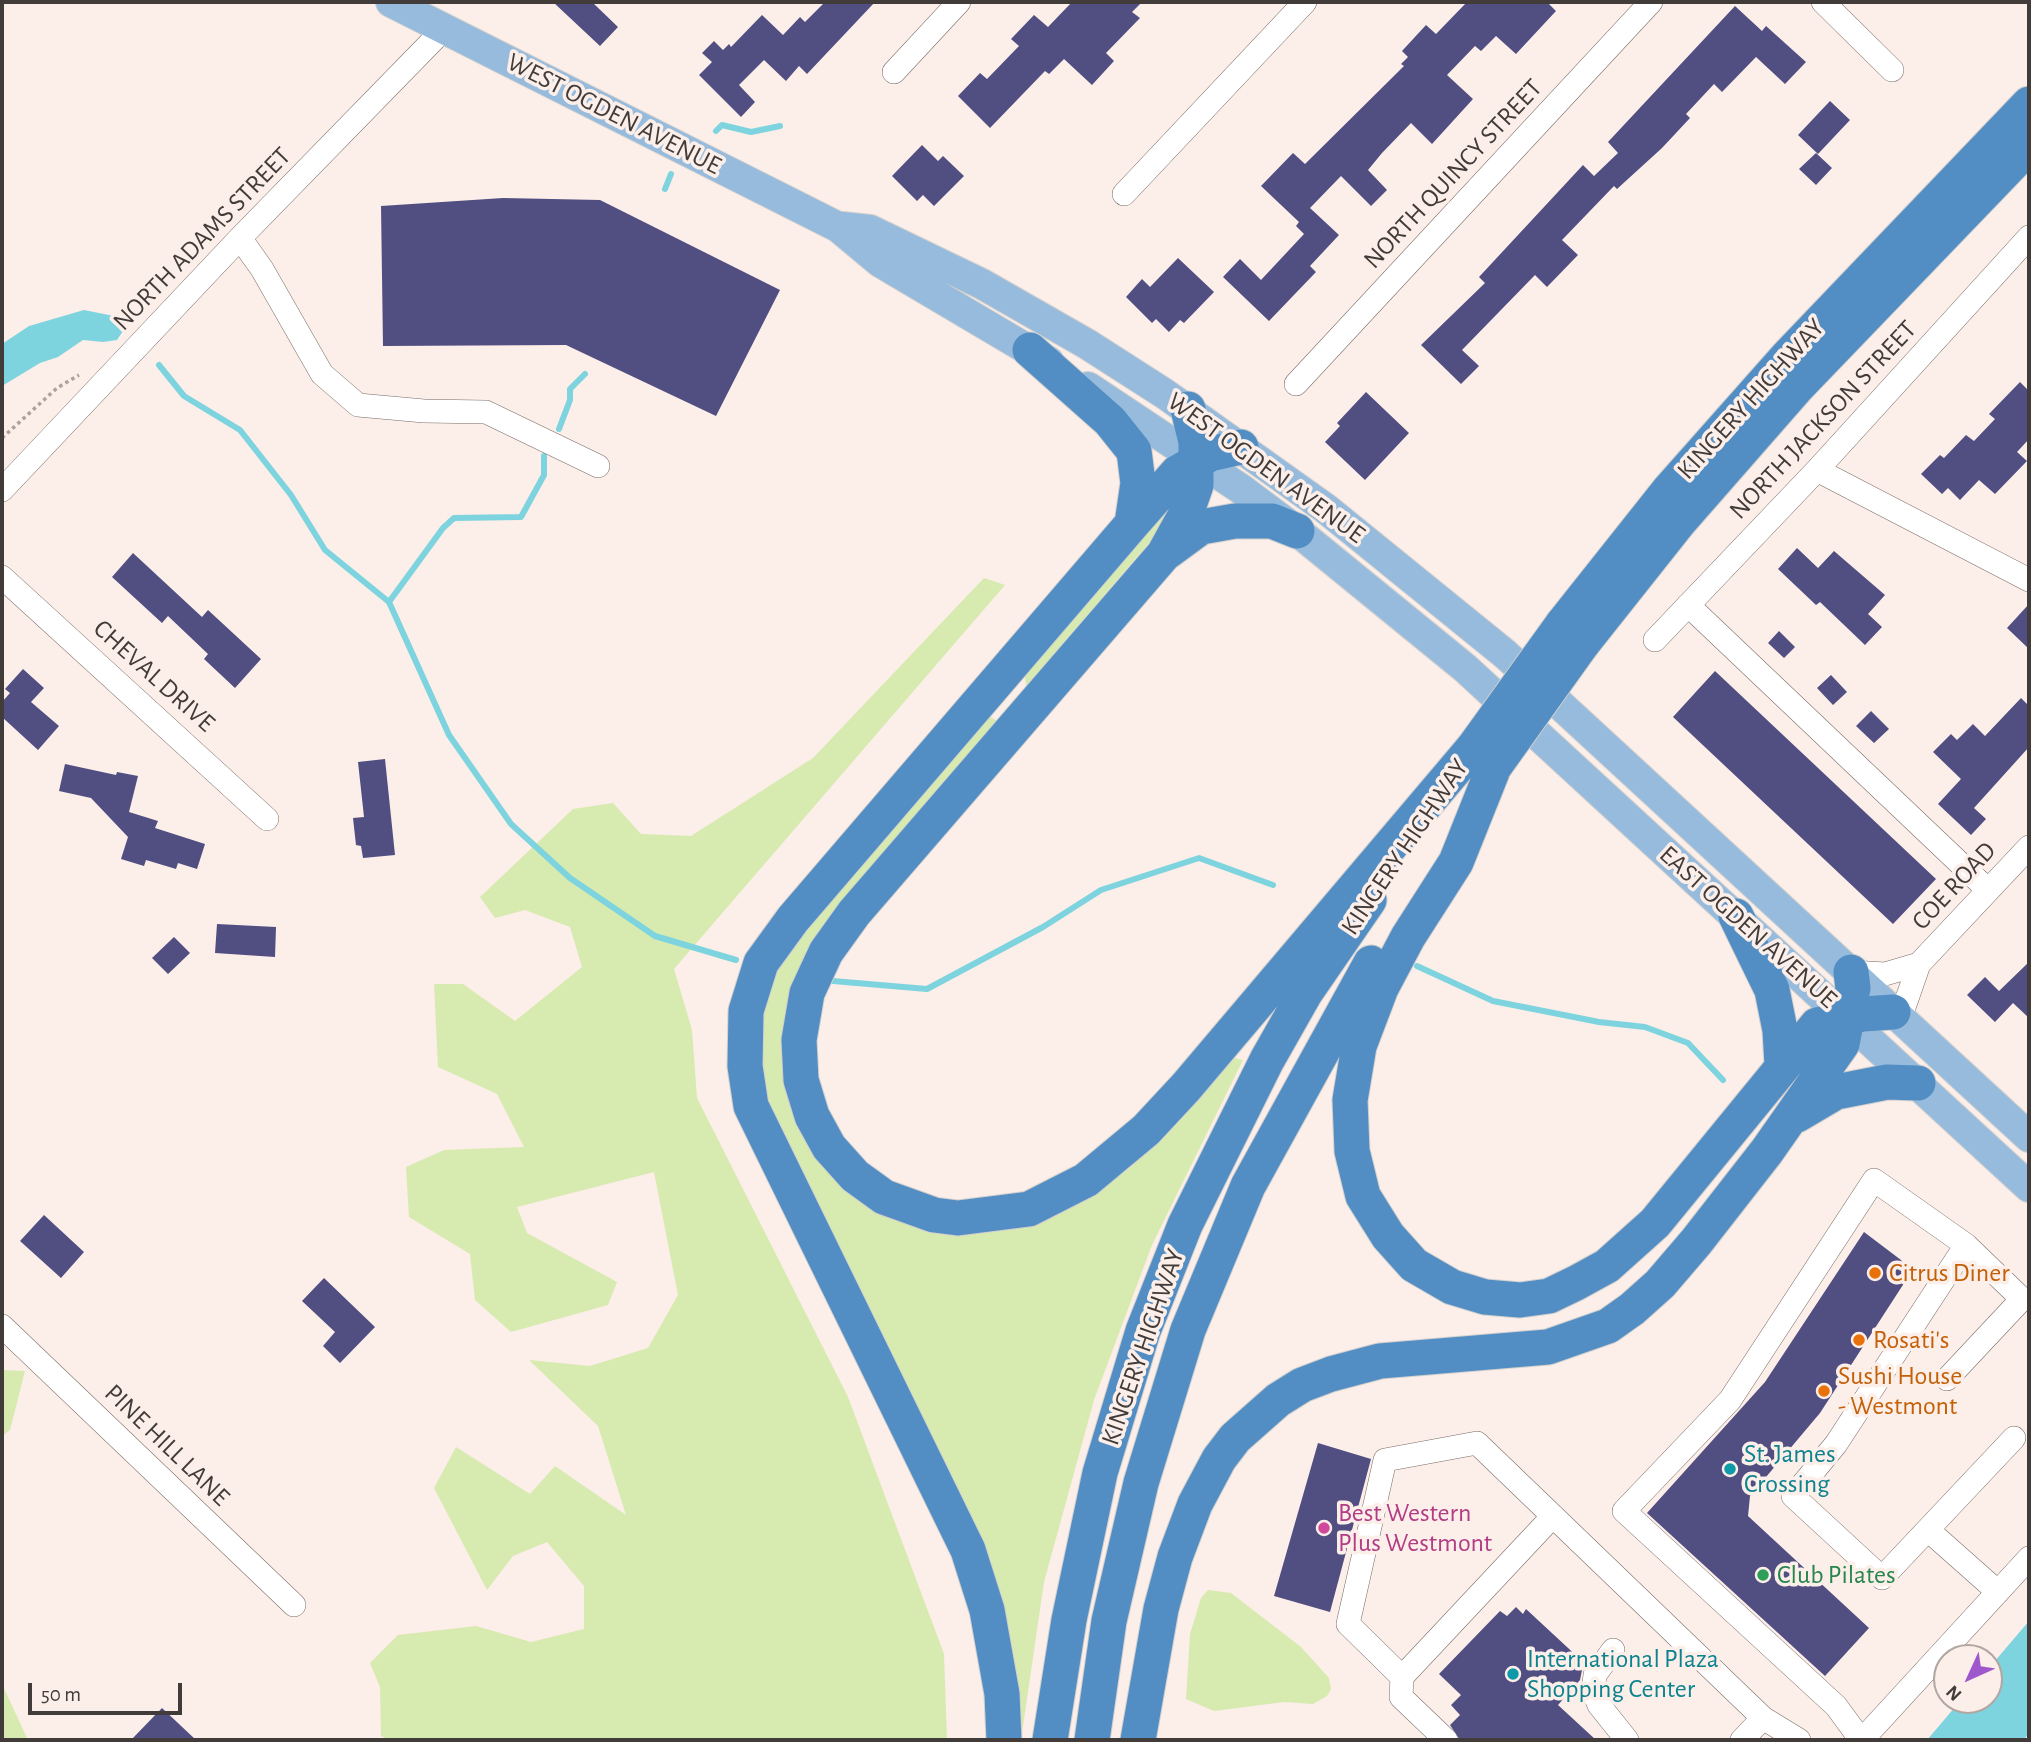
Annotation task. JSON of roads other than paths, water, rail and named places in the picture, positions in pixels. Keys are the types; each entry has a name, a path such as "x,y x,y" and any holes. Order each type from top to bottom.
{"highway":[{"name":"KINGERY HIGHWAY","path":"1050,1740 1069,1620 1100,1473 1143,1331 1185,1226 1267,1060 1306,993 1484,757 1572,634 1670,489 1787,357 2029,104"},
{"name":"KINGERY HIGHWAY","path":"1572,634 1678,523 1798,386 2029,146"},
{"path":"1030,349 1110,421 1133,451 1138,483 1132,524"},
{"path":"1164,554 1193,498 1198,460 1188,409"},
{"path":"1004,1740 1002,1694 987,1610 968,1550 751,1106 745,1066 746,1011 761,963 793,919 1132,524 1177,473 1198,460 1241,447"},
{"path":"1297,531 1272,521 1234,521 1201,527 1164,554 854,913 826,953 807,993 799,1040 801,1080 812,1116 830,1147 855,1176 884,1197 934,1215 958,1218 988,1217 1029,1209 1058,1196 1119,1155 1186,1087 1484,757"},
{"name":"KINGERY HIGHWAY","path":"1092,1740 1110,1621 1141,1483 1198,1306 1248,1186 1484,757"},
{"path":"1484,757 1456,862 1381,988 1357,1059 1350,1100 1352,1151 1363,1196 1388,1236 1414,1265 1452,1287 1485,1297 1520,1300 1549,1296 1576,1283 1607,1266 1655,1223 1817,1025 1848,1018 1897,1015"},
{"path":"1736,916 1772,990 1780,1030 1782,1065"},
{"path":"1138,1740 1161,1609 1175,1557 1195,1504 1219,1459 1235,1438 1278,1401 1302,1385 1331,1374 1380,1362 1548,1347 1608,1326 1660,1284 1712,1222 1842,1044 1853,988 1851,972"},
{"path":"1788,1120 1836,1092 1887,1082 1918,1083"}],"main road":[{"name":"WEST OGDEN AVENUE","path":"391,2 838,227 880,262 1030,349 1198,460 1297,531 1465,668"},
{"name":"WEST OGDEN AVENUE","path":"838,227 870,230 982,284 1087,344 1188,409 1325,508 1505,654 1647,786"},
{"name":"EAST OGDEN AVENUE","path":"1465,668 2029,1187"},
{"name":"EAST OGDEN AVENUE","path":"1647,786 2029,1137"}],"street":[{"path":"894,72 959,2"},
{"path":"1124,194 1305,2"},
{"name":"NORTH QUINCY STREET","path":"1296,384 1651,2"},
{"path":"1823,2 1892,70"},
{"name":"NORTH ADAMS STREET","path":"2,490 240,238 445,29"},
{"name":"NORTH JACKSON STREET","path":"1655,640 1817,470 2029,237"},
{"path":"240,238 262,269 322,374 350,399 358,404 424,411 486,412 598,466"},
{"path":"1817,470 2029,580"},
{"name":"CHEVAL DRIVE","path":"2,577 267,819"},
{"path":"1688,605 1988,890"},
{"name":"COE ROAD","path":"1897,1015 1919,964 2029,847"},
{"name":"COE ROAD","path":"1851,972 1885,974 1919,964"},
{"path":"1947,1379 2022,1299 1966,1245 1874,1180 1730,1400 1624,1511 1836,1706 1862,1740 2029,1558"},
{"path":"1966,1245 1836,1444 1793,1496 1882,1578 2014,1438"},
{"name":"PINE HILL LANE","path":"2,1326 294,1605"},
{"path":"1402,1678 1348,1624 1385,1460 1477,1443 1763,1718 1799,1740"},
{"path":"1446,1740 1401,1697 1402,1678 1553,1516"},
{"path":"1928,1530 1998,1592"},
{"path":"1613,1650 1595,1675 1593,1691 1598,1705 1627,1740"},
{"path":"1742,1740 1763,1718"}],"water":[{"path":"84,310 114,316 123,331 117,340 83,340 58,357 40,363 2,386 2,344 29,326"},
{"path":"2029,1621 2029,1734 2023,1740 1927,1740 1949,1714 2003,1714 2003,1652"}],"waterway":[{"path":"716,131 722,125 751,132 780,126"},
{"path":"665,189 671,174"},
{"path":"159,365 184,396 240,430 291,495 325,550 389,602 449,735 511,824 570,878 655,936 736,960"},
{"path":"559,429 570,400 570,389 585,374"},
{"path":"389,602 443,528 454,518 521,517 544,475 544,456"},
{"path":"833,981 927,989 1043,927 1101,890 1199,858 1273,885"},
{"path":"1417,966 1493,1001 1599,1022 1645,1027 1688,1043 1723,1080"}],"place":[{"name":"Citrus Diner","path":"1875,1273"},
{"name":"Rosati's","path":"1859,1340"},
{"name":"Sushi House - Westmont","path":"1824,1391"},
{"name":"St. James Crossing","path":"1730,1469"},
{"name":"Best Western Plus Westmont","path":"1324,1528"},
{"name":"Club Pilates","path":"1763,1575"},
{"name":"International Plaza Shopping Center","path":"1513,1674"}]}
